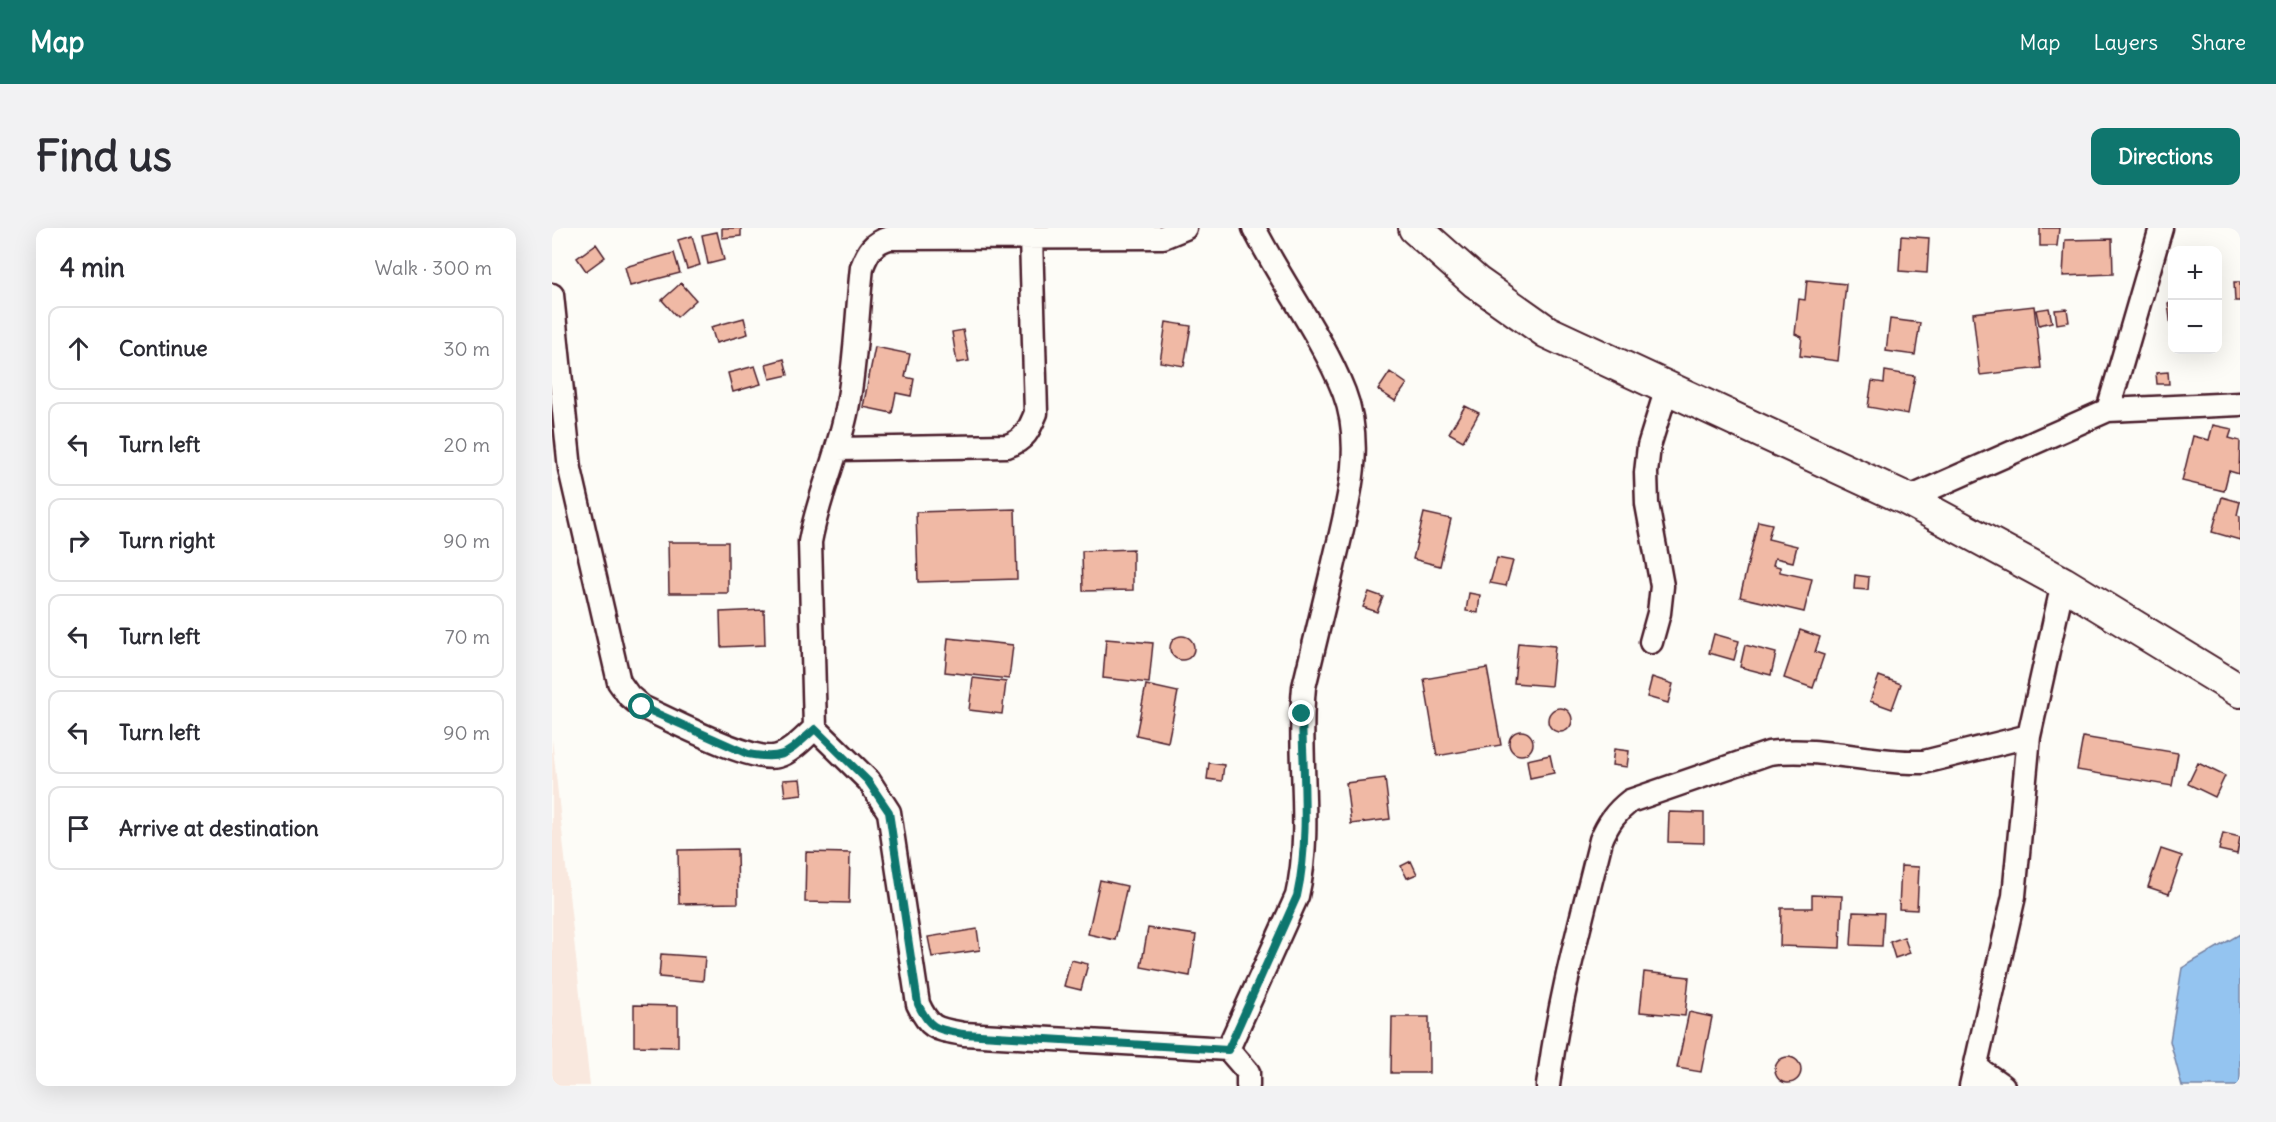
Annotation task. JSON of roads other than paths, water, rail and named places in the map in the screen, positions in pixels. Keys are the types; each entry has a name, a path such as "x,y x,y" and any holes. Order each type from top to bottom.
{"street":[{"path":"1185,228 1163,237 889,237 877,242 867,254 862,267 847,407 838,449 815,514 810,542 815,729 868,781 889,812 918,1004 926,1021 940,1030 964,1034 1228,1050 1248,1072 1248,1086"},
{"path":"1228,1050 1297,896 1302,875 1304,687 1349,498 1355,452 1353,422 1333,368 1254,228"},
{"path":"1415,228 1476,282 1547,332 1907,499 2063,583 2240,691"},
{"path":"2108,411 2161,228"},
{"path":"838,449 1007,446 1019,442 1027,434 1036,413 1031,237"},
{"path":"552,294 570,469 619,682 629,696 642,707 748,754 776,757 789,751 815,729"},
{"path":"1651,642 1659,613 1662,586 1647,504 1646,473 1649,446 1667,388"},
{"path":"1907,499 2108,411 2240,404"},
{"path":"2003,1086 1974,1076 2014,896 2029,736 2063,583"},
{"path":"1548,1086 1553,1044 1563,995 1601,840 1607,825 1617,811 1630,801 1770,753 1783,751 1907,763 1924,762 2029,736"}],"water":[{"path":"2240,934 2240,1086 2182,1086 2170,1041 2182,968"}]}
